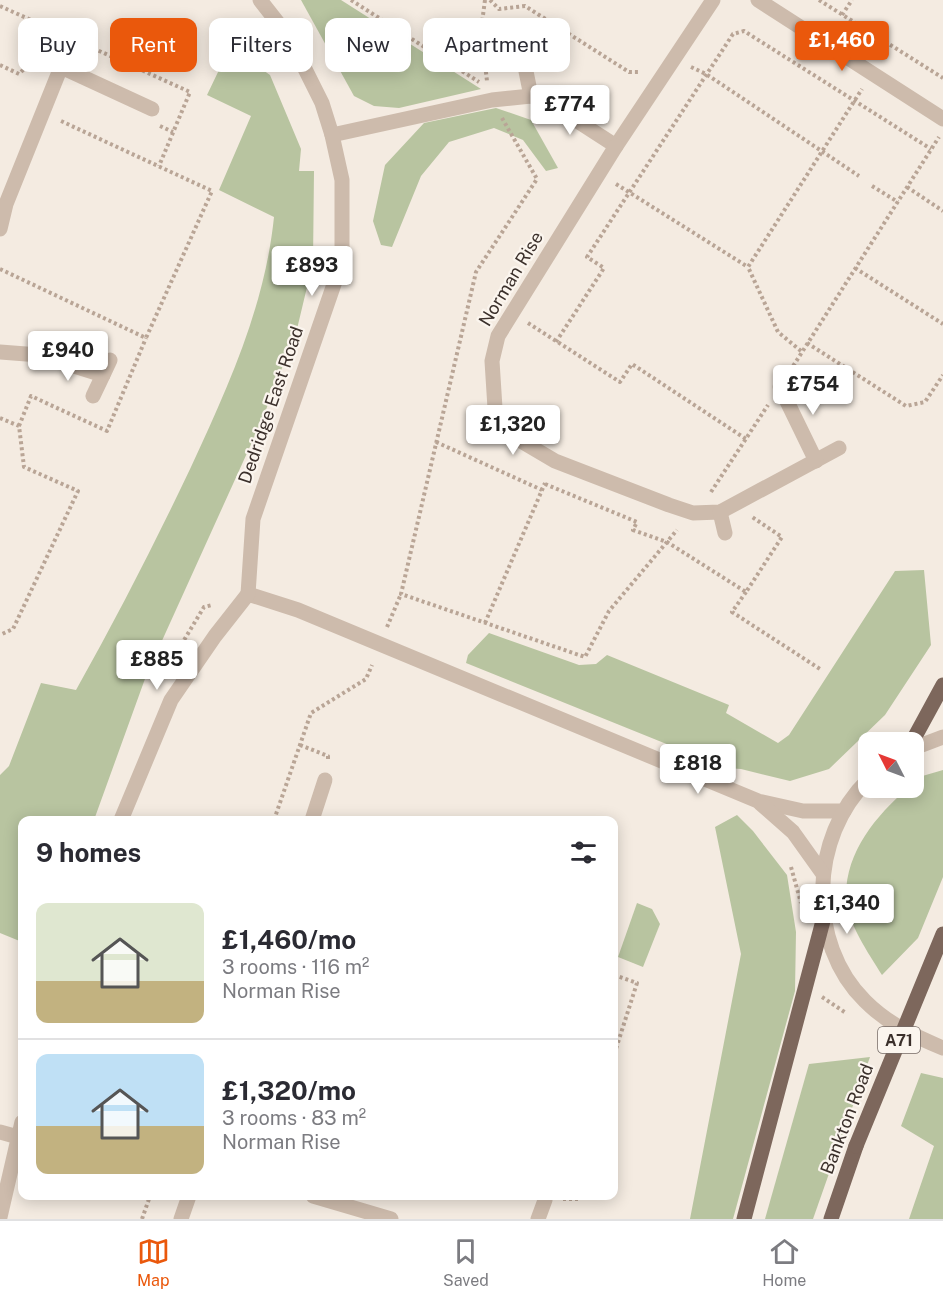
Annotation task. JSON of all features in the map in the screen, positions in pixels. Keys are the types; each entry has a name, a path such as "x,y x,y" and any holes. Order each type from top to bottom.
{"main road":[{"path":"917,732 943,685"},
{"path":"744,1219 824,916"},
{"name":"Bankton Road","path":"831,1219 856,1146 943,934"}],"street":[{"name":"Dedridge East Road","path":"248,594 253,519 342,261 342,180 322,103 289,37 260,0"},
{"name":"Norman Rise","path":"713,0 510,312 498,336 492,361 495,408 516,438 555,462 669,505 698,513 726,508 839,448"},
{"path":"758,0 943,119"},
{"path":"0,229 3,203 60,72"},
{"path":"73,72 152,109"},
{"path":"526,72 531,96"},
{"path":"332,135 492,100 531,96 551,104 616,146"},
{"path":"0,352 39,355 103,375"},
{"path":"93,396 110,360"},
{"path":"780,387 816,461"},
{"path":"725,534 726,508"},
{"path":"124,816 171,700 215,636 248,594 298,610 758,801 803,811 844,812"},
{"path":"924,744 943,737"},
{"path":"313,816 325,780"},
{"path":"858,793 844,812 827,852 823,874 824,916 837,961 864,1000 900,1030 943,1048"},
{"path":"758,801 793,832 823,874"},
{"path":"0,1132 18,1137 0,1217"},
{"path":"181,1219 188,1200"},
{"path":"327,1200 391,1219"},
{"path":"538,1219 545,1200"}],"path":[{"path":"351,0 423,46"},
{"path":"483,18 485,0"},
{"path":"490,0 499,9 525,6 629,72 640,72 647,62"},
{"path":"819,0 943,78"},
{"path":"842,15 852,0"},
{"path":"556,342 604,268 587,257 733,34 744,31 931,149"},
{"path":"674,60 706,74 859,176"},
{"path":"463,72 488,88 486,72"},
{"path":"748,267 873,72"},
{"path":"0,269 146,338 212,191 43,112"},
{"path":"698,513 943,131"},
{"path":"599,174 748,267 778,332 801,351"},
{"path":"872,186 898,202"},
{"path":"907,188 942,208"},
{"path":"855,267 943,324"},
{"path":"510,312 620,382 632,364 746,439"},
{"path":"807,343 906,406 925,402 943,375"},
{"path":"0,418 19,426 24,467 78,491 13,629 0,634"},
{"path":"436,442 542,490"},
{"path":"485,623 555,462"},
{"path":"545,484 638,522 633,530 667,542 746,592"},
{"path":"726,508 782,537 732,612 820,669"},
{"path":"386,630 400,594"},
{"path":"275,816 311,713 366,679 372,665"},
{"path":"618,976 637,982 618,1042"},
{"path":"142,1219 149,1200"}],"green space":[{"path":"301,0 341,0 369,18 325,18 325,43 313,18"},
{"path":"411,44 423,52 423,72 454,72 481,89 399,108 374,106 354,96 341,72 411,72"},
{"path":"218,72 266,72 270,75 301,149 299,171 314,171 313,262 297,329 262,420 146,676 95,816 18,816 18,940 0,933 0,775 9,766 41,683 76,690 164,524 218,407 243,345 262,282 274,217 219,190 251,116 207,95"},
{"path":"496,108 531,120 558,168 546,171 523,140 494,128 449,142 421,176 392,247 381,245 373,221 385,165 424,123"},
{"path":"924,570 931,645 885,715 867,732 858,732 858,741 829,769 790,781 741,769 726,768 466,663 468,655 489,633 579,665 596,664 607,655 729,705 726,713 778,743 789,735 895,571"},
{"path":"943,770 943,877 918,938 882,975 859,937 850,916 846,896 847,880 857,849 885,810 898,798 924,798 924,776"},
{"path":"737,815 753,831 787,875 796,932 795,991 733,1219 690,1219 741,954 715,827"},
{"path":"637,903 652,909 660,924 643,967 618,957"},
{"path":"870,1057 813,1219 765,1219 809,1064"},
{"path":"921,1073 943,1078 943,1219 909,1219 934,1146 901,1126"}]}
